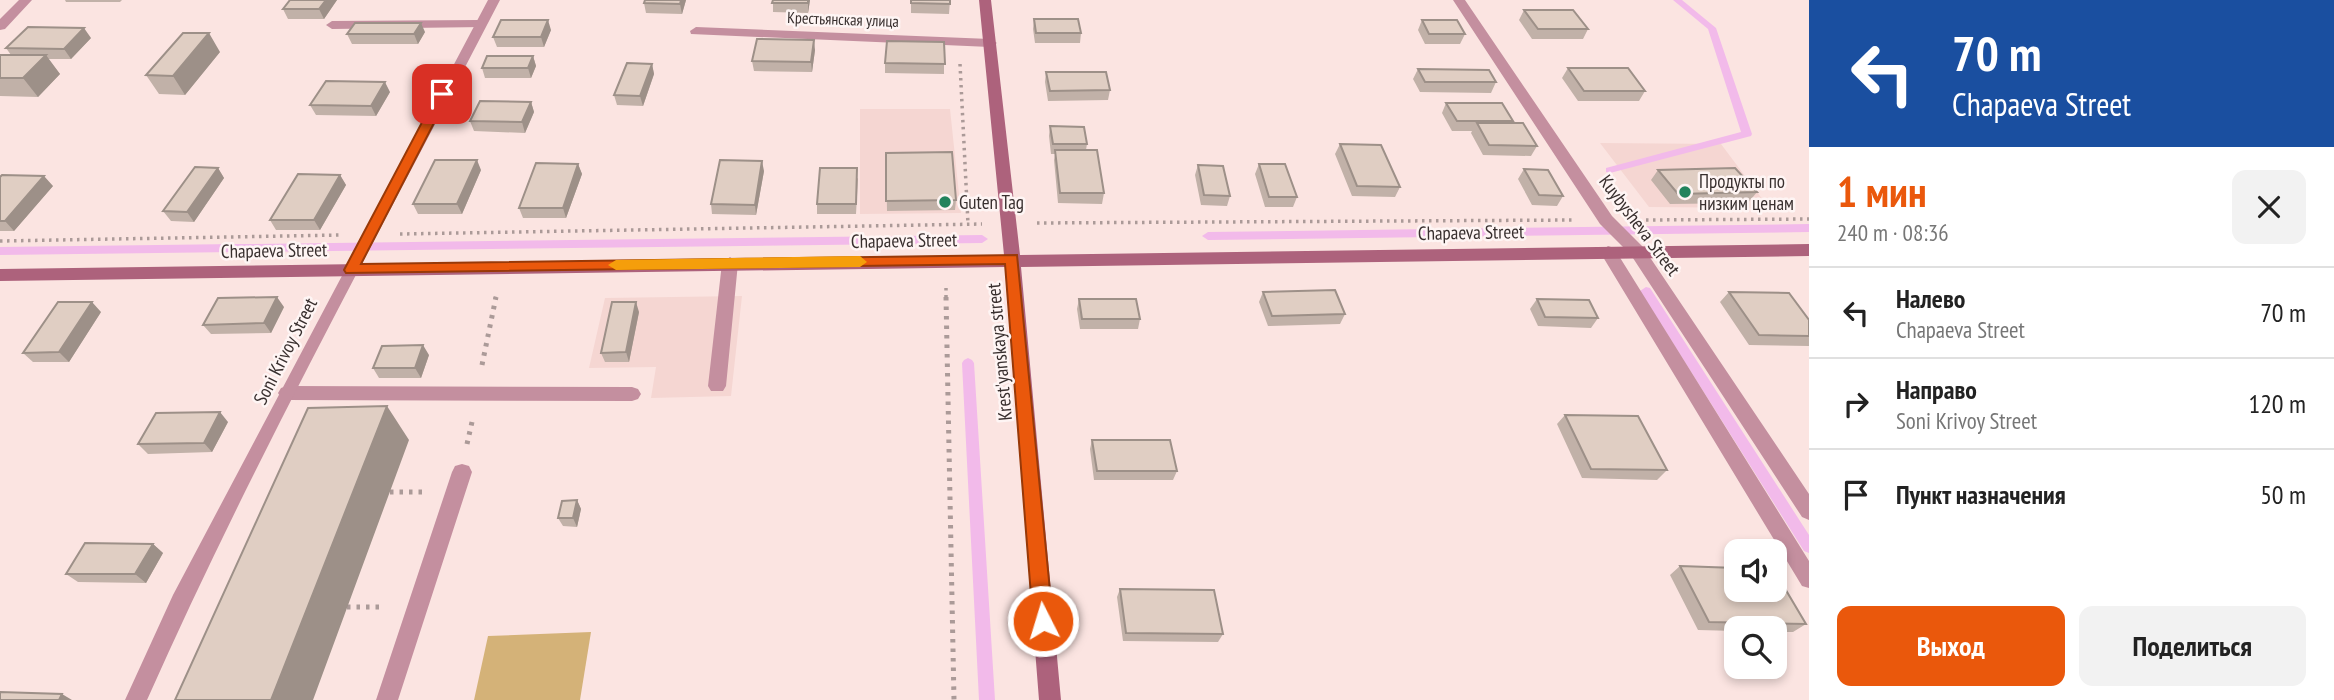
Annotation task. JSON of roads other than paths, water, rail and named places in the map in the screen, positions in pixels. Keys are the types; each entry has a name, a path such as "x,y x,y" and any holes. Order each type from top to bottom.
{"street":[{"path":"0,26 26,0"},
{"name":"Soni Krivoy Street","path":"136,700 180,602 479,24 494,0"},
{"name":"Krest'yanskaya street","path":"985,0 1012,259 1050,700"},
{"name":"Kuybysheva Street","path":"1459,0 1606,220 1637,251 1809,511"},
{"path":"332,25 479,24"},
{"name":"Крестьянская улица","path":"696,31 990,43"},
{"name":"Chapaeva Street","path":"0,275 1809,250"},
{"path":"1608,252 1809,579"},
{"path":"717,386 730,263"},
{"path":"287,393 632,394"},
{"path":"387,700 462,472"}],"waterway":[{"path":"1610,170 1747,134 1712,28 1677,0"},
{"path":"1208,236 1809,228"},
{"path":"0,251 982,239"},
{"path":"1646,291 1809,547"},
{"path":"968,363 987,700"}],"place":[{"name":"Продукты по низким ценам","path":"1685,192"},
{"name":"Guten Tag","path":"945,202"}]}
